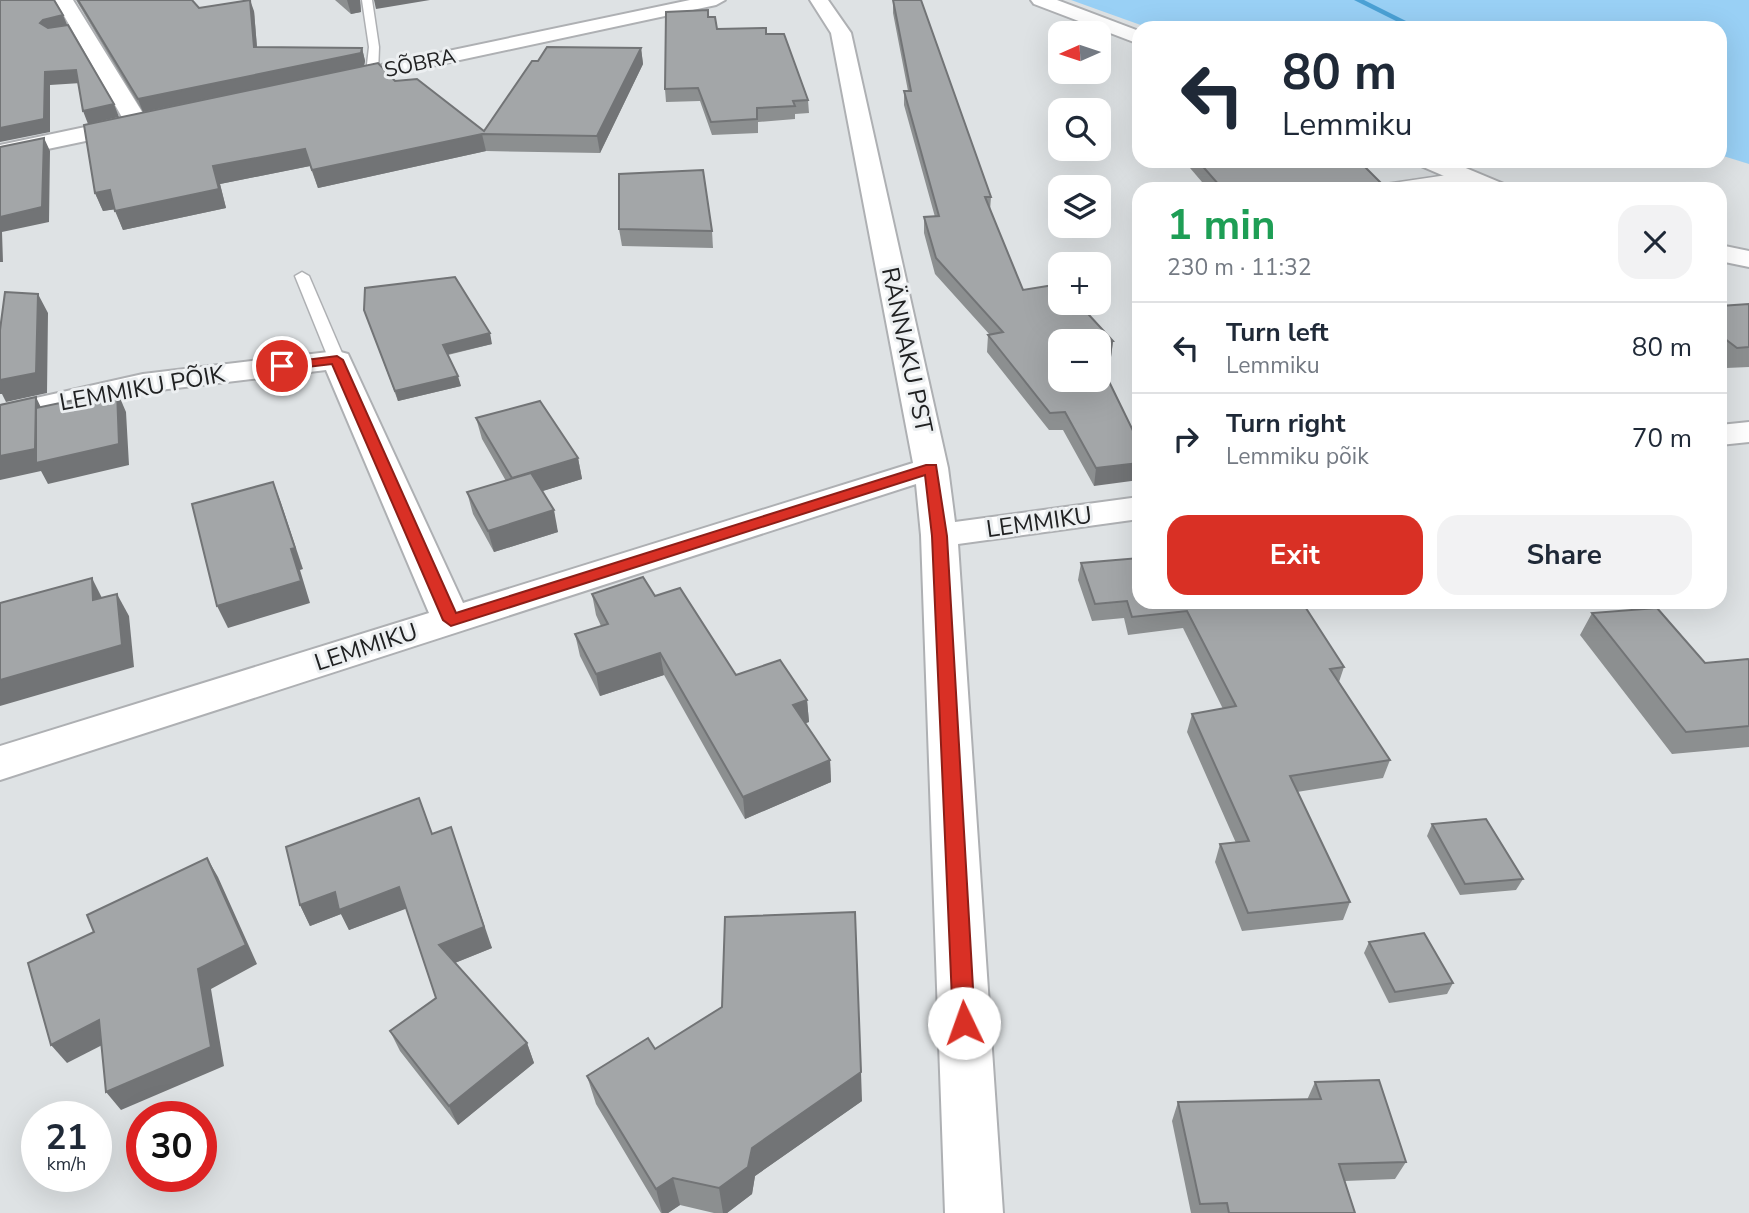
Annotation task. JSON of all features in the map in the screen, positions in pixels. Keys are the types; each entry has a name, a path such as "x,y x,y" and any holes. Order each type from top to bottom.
{"street":[{"path":"64,0 76,30 136,123"},
{"name":"SÕBRA","path":"319,84 716,0"},
{"name":"RÄNNAKU PST","path":"819,0 841,33 931,468 939,536 974,1213"},
{"path":"1040,0 1132,35"},
{"path":"0,152 162,118"},
{"path":"1445,168 1477,182"},
{"path":"1727,254 1749,259"},
{"path":"337,360 451,620"},
{"name":"LEMMIKU PÕIK","path":"0,416 143,383 337,360"},
{"path":"1727,434 1749,432"},
{"name":"LEMMIKU","path":"0,763 931,468"},
{"name":"LEMMIKU","path":"939,536 1132,509"}],"lane":[{"path":"367,0 374,47 372,73"},
{"path":"1427,182 1447,179 1466,182"},
{"path":"302,276 337,360"}],"shaded area":[{"path":"1071,0 1749,0 1749,164 1727,157 1727,21 1132,22"}],"building":[{"path":"0,0 54,0 63,15 40,23 48,28 68,25 114,104 83,111 76,70 45,72 44,119 0,128"},
{"path":"78,0 192,0 199,8 250,0 254,47 362,48 361,53 138,99"},
{"path":"893,0 921,0 991,197 985,197 1023,290 1048,286 1048,315 1089,315 1102,329 1048,329 1048,392 1111,392 1111,386 1132,429 1132,464 1096,468 1065,412 1050,413 988,335 1003,332 936,258 924,217 939,216 904,91 911,91"},
{"path":"708,10 708,17 715,17 717,29 766,28 766,34 784,34 808,100 793,101 795,106 757,108 757,119 711,122 698,88 665,89 666,12"},
{"path":"547,47 641,48 597,136 482,134 312,170 305,149 213,166 219,189 115,211 110,190 95,193 84,125 378,63 395,81 417,79 484,131 532,61 538,61"},
{"path":"44,138 42,207 0,217 0,147"},
{"path":"1204,168 1366,168 1380,182 1216,182"},
{"path":"703,170 712,231 619,229 619,174"},
{"path":"455,277 490,333 443,345 458,376 395,391 364,310 365,288"},
{"path":"5,292 38,294 36,373 0,380 0,330"},
{"path":"1749,304 1749,347 1737,348 1727,340 1727,306"},
{"path":"117,391 119,444 36,463 36,408"},
{"path":"36,397 35,449 0,456 0,405"},
{"path":"540,401 578,458 512,478 476,418"},
{"path":"531,473 554,510 488,531 467,492"},
{"path":"273,482 295,548 291,549 301,581 217,606 192,504"},
{"path":"1132,559 1132,609 1307,609 1344,667 1330,669 1390,760 1290,776 1350,902 1248,913 1220,844 1249,841 1192,714 1236,706 1187,611 1132,617 1127,601 1095,604 1081,563"},
{"path":"643,577 655,596 680,588 736,675 780,660 807,700 793,705 830,760 743,797 660,653 596,674 575,634 608,624 592,594"},
{"path":"92,578 93,600 117,594 122,645 0,680 0,603"},
{"path":"1658,609 1705,663 1748,659 1749,726 1686,732 1592,613"},
{"path":"419,798 432,834 451,827 484,927 439,945 527,1043 449,1106 390,1031 436,998 399,887 339,910 335,892 300,905 286,847"},
{"path":"1486,819 1523,879 1465,884 1432,824"},
{"path":"207,858 246,945 198,969 211,1047 106,1092 99,1020 51,1045 28,963 94,932 87,915"},
{"path":"855,912 861,1072 752,1148 748,1167 719,1188 673,1178 656,1189 587,1076 648,1038 655,1049 722,1007 725,917"},
{"path":"1424,933 1453,983 1395,992 1369,942"},
{"path":"1379,1080 1406,1162 1339,1164 1355,1213 1229,1213 1227,1203 1200,1204 1178,1102 1321,1099 1315,1082"}],"waterway":[{"path":"1358,0 1402,21"}],"route":[{"path":"282,366 337,360 451,620 931,468 939,536 964,1023"}]}
